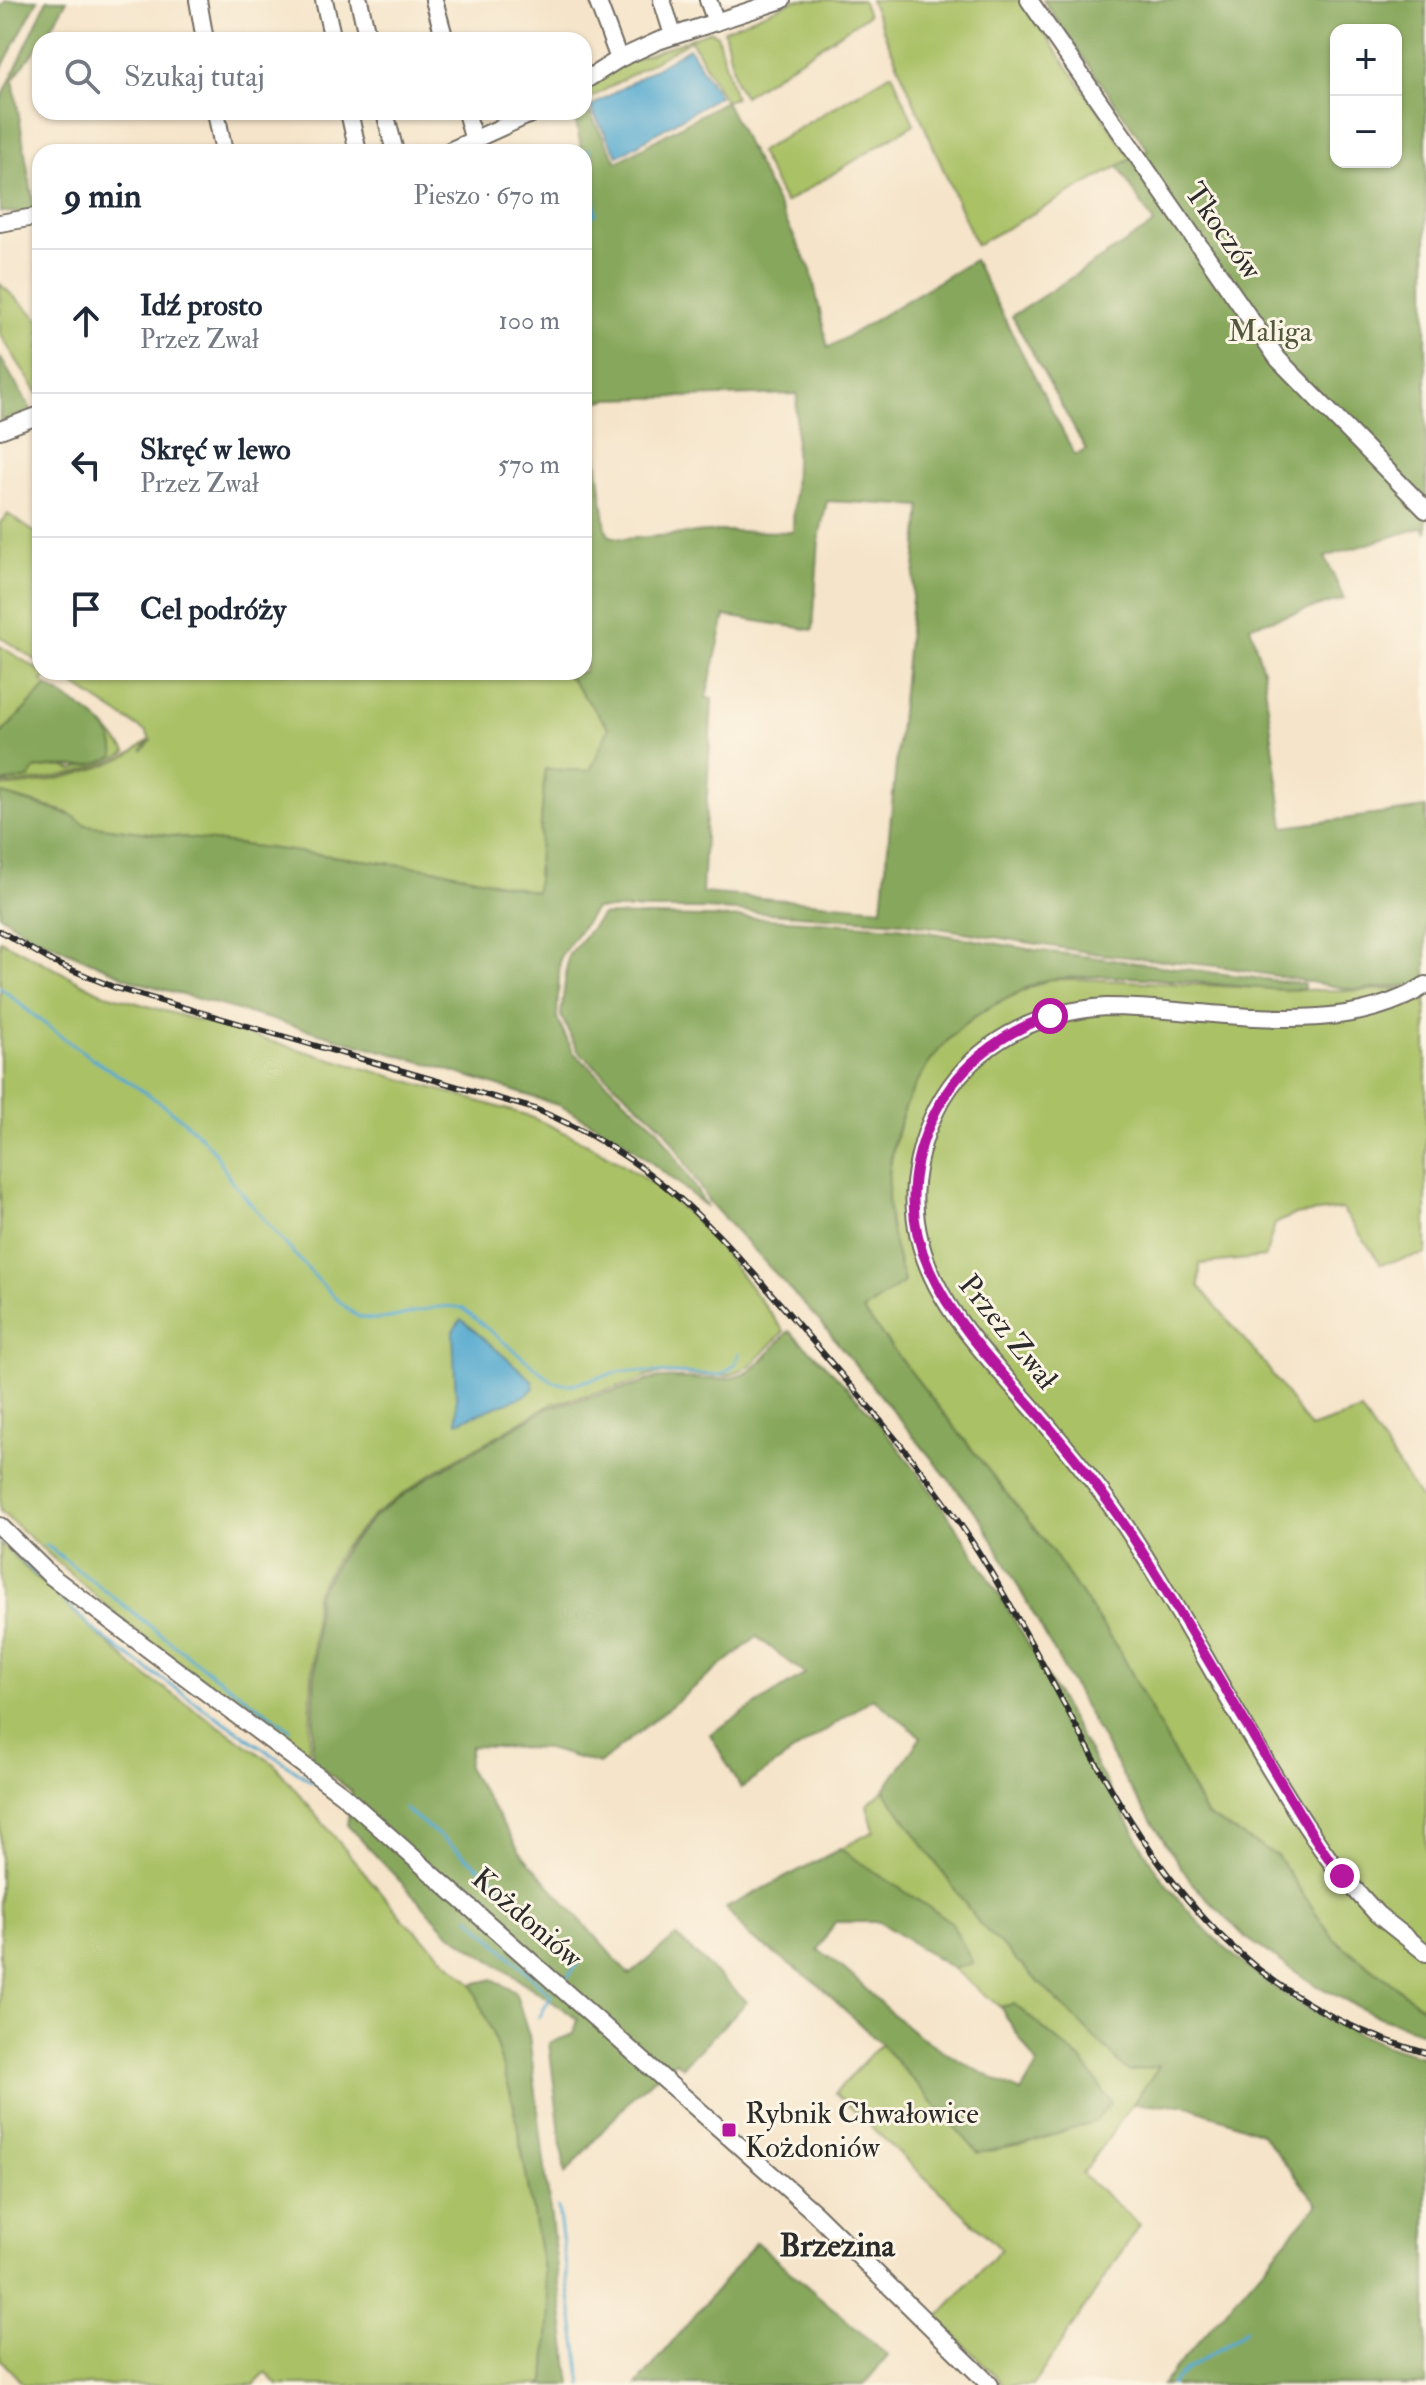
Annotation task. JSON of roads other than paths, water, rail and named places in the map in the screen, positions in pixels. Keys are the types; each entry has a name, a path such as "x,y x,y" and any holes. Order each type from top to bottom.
{"street":[{"path":"198,0 204,32"},
{"path":"324,0 331,32"},
{"path":"359,0 366,32"},
{"path":"434,0 443,32"},
{"path":"597,0 619,59"},
{"path":"662,0 673,35"},
{"path":"708,0 716,22"},
{"path":"592,76 619,59 673,35 782,0"},
{"name":"Tkoczów","path":"1029,0 1278,359 1426,510"},
{"path":"218,120 222,144"},
{"path":"351,120 356,144"},
{"path":"387,120 393,144"},
{"path":"468,120 474,141"},
{"path":"467,144 518,120"},
{"path":"0,223 32,217"},
{"path":"0,430 32,418"},
{"name":"Przez Zwał","path":"1426,985 1379,1009 1339,1017 1106,1007 1079,1009 1035,1021 984,1051 949,1089 922,1147 915,1202 926,1265 954,1317 1073,1455 1121,1520 1334,1866 1377,1914 1426,1953"},
{"name":"Kożdoniów","path":"0,1526 51,1576 361,1810 808,2207 990,2385"}],"water":[{"path":"689,48 719,96 618,156 592,106"},
{"path":"461,1319 532,1380 534,1388 527,1395 457,1422 453,1331"}],"waterway":[{"path":"592,177 596,214 592,215"},
{"path":"0,987 71,1044 157,1101 200,1135 231,1180 295,1254 334,1296 360,1317 384,1319 436,1307 462,1308 553,1382 570,1385 623,1371 721,1375 735,1365 739,1353"},
{"path":"0,1539 92,1628 121,1651 312,1782"},
{"path":"45,1544 208,1671 290,1729"},
{"path":"325,1791 341,1804"},
{"path":"405,1809 493,1878 579,1962 565,1980"},
{"path":"469,1917 551,1996 539,2018"},
{"path":"558,2208 582,2385"},
{"path":"1171,2385 1184,2372 1245,2330"}],"railway":[{"path":"0,931 55,963 116,988 535,1109 582,1130 660,1182 758,1278 867,1404 931,1484 989,1569 1114,1793 1158,1861 1208,1922 1267,1976 1339,2020 1426,2053"}],"place":[{"name":"Rybnik Chwałowice Kożdoniów","path":"729,2130"}],"district":[{"name":"Brzezina","path":"837,2246"}],"park label":[{"name":"Maliga","path":"1270,331"}]}
